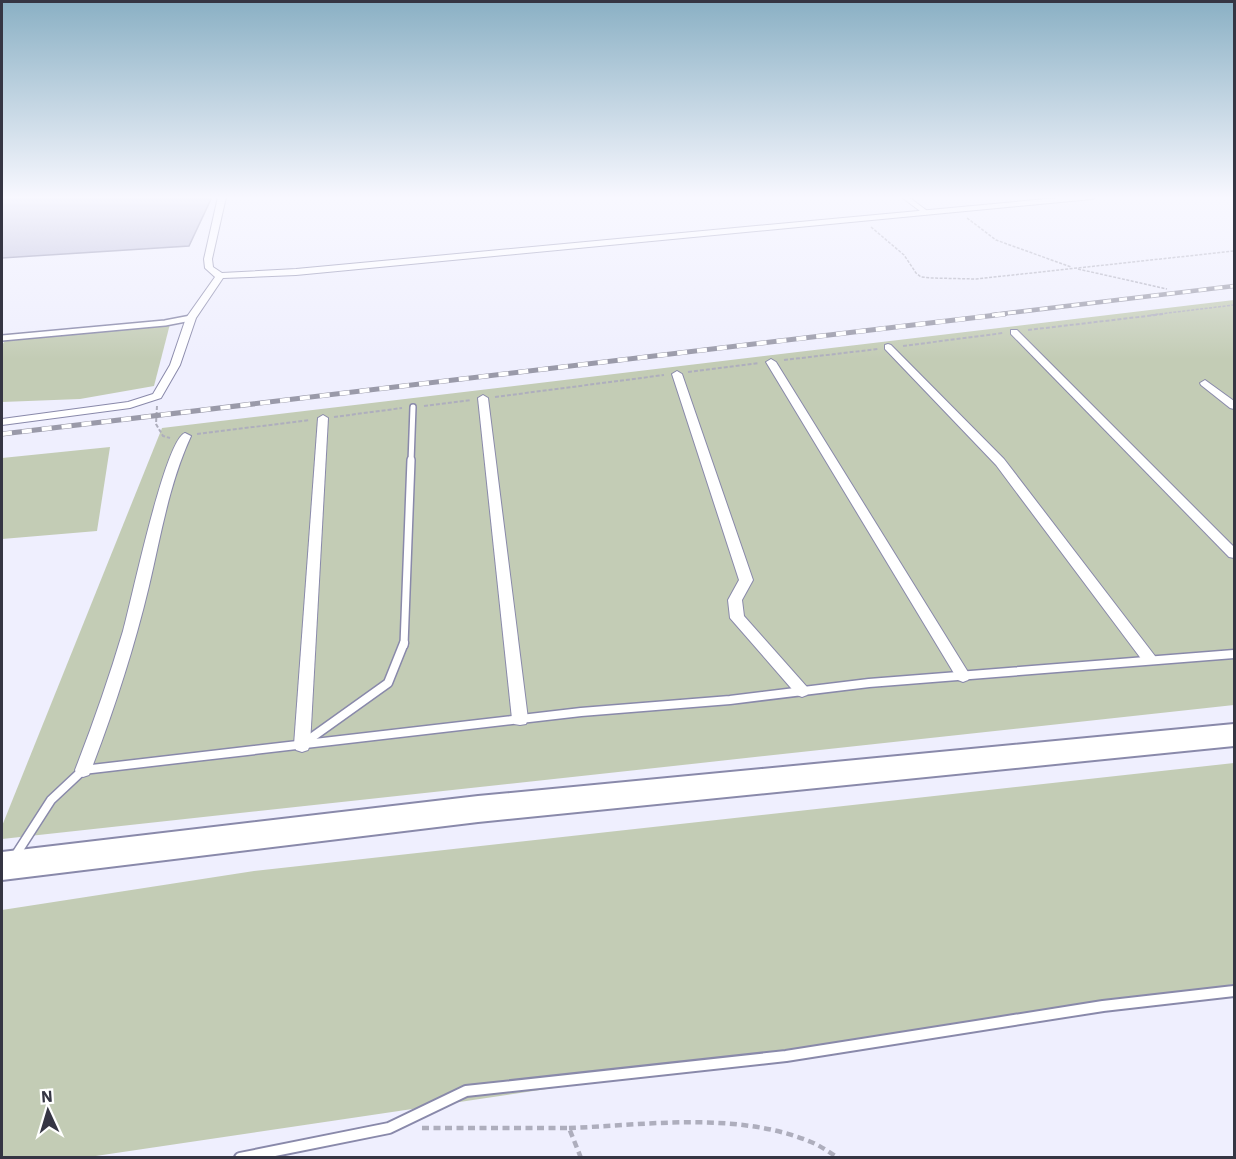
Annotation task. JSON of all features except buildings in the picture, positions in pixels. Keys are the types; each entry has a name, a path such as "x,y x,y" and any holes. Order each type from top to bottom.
{"main road":[{"path":"5,866 478,809 1234,735"}],"street":[{"path":"210,251 209,268 220,276 296,272 517,251"},
{"path":"2,422 130,405 157,396 175,365 191,318 220,276"},
{"path":"1014,332 1234,554"},
{"path":"888,348 1000,462 1150,660"},
{"path":"771,362 963,676"},
{"path":"677,374 746,580 735,600 737,618 802,691"},
{"path":"1205,383 1234,406"},
{"path":"483,398 520,719"},
{"path":"302,745 322,418"},
{"path":"83,770 107,711 141,589 172,461 185,436"}],"lane":[{"path":"2,338 165,323 191,318"},
{"path":"302,745 388,682 404,644 413,407"},
{"path":"5,866 51,800 83,770 520,719 963,676 1234,654"},
{"path":"240,1158 389,1128 466,1091 786,1056 1103,1006 1234,992"}],"path":[{"path":"900,251 921,277 976,279 1224,251"},
{"path":"1027,251 1074,268 1167,289"},
{"path":"157,396 156,424 164,436 185,436 1234,305"},
{"path":"389,1128 569,1128 725,1124 788,1132 826,1148 839,1158"},
{"path":"569,1128 581,1158"}],"green space":[{"path":"1234,300 1234,705 2,839 2,826 162,428"},
{"path":"170,324 154,386 80,399 2,402 2,345 7,338"},
{"path":"110,447 97,531 2,539 2,458"},
{"path":"1234,763 1234,984 1139,1001 89,1157 2,1158 2,910 254,871"}],"railway":[{"path":"992,315 1234,286"},
{"path":"2,434 1005,314"}]}
